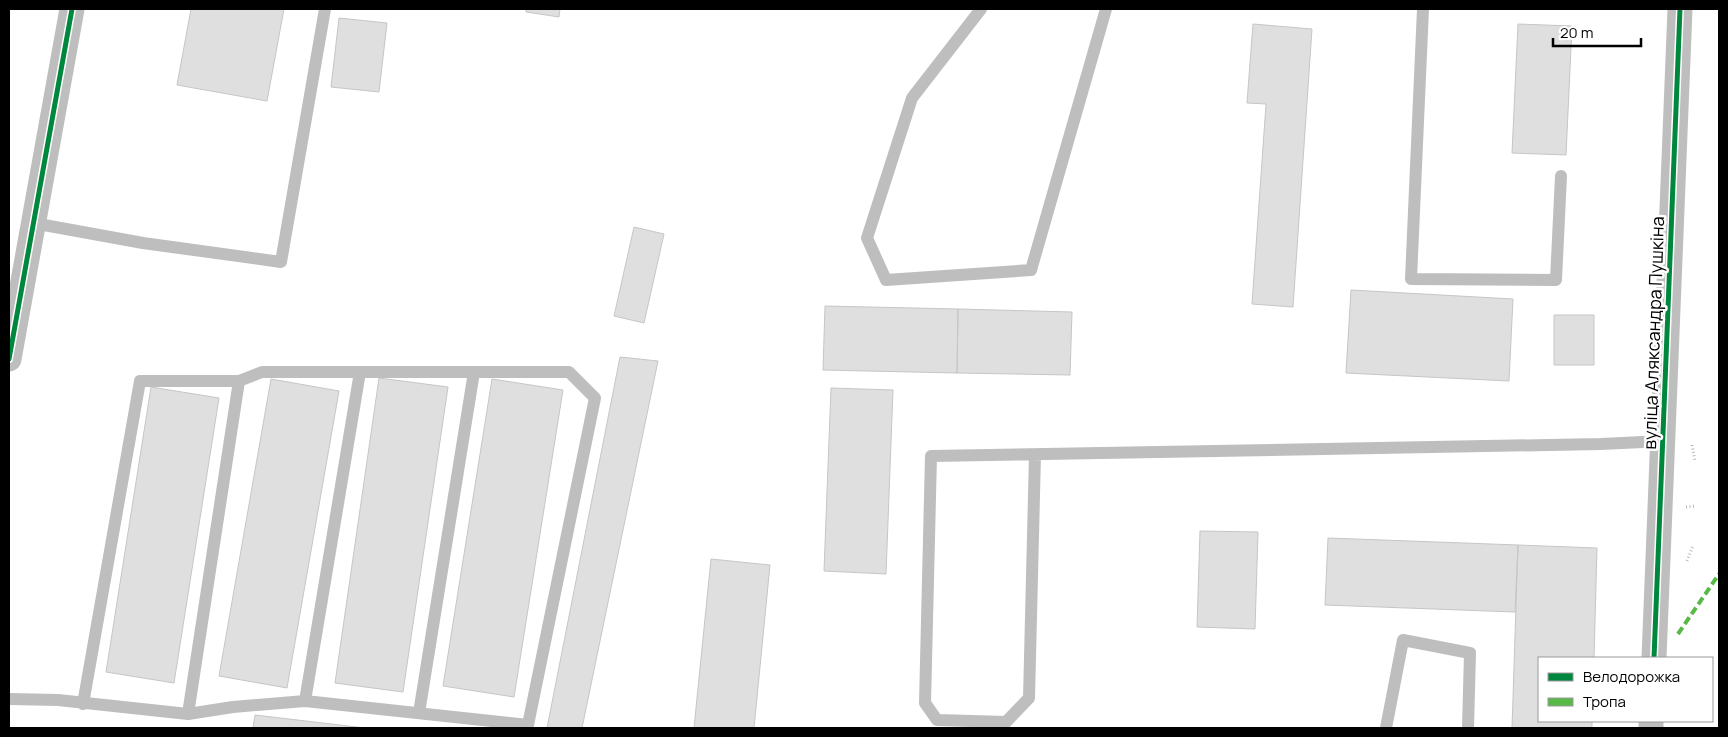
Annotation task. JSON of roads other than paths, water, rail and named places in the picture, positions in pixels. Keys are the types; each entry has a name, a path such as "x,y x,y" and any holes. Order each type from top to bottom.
{"street":[{"path":"10,346 72,9"},
{"name":"вуліца Аляксандра Пушкіна","path":"1654,657 1680,9"}],"lane":[{"path":"33,223 143,243 281,262 325,9"},
{"path":"981,9 912,98 867,238 886,280 1031,270 1106,9"},
{"path":"1423,9 1411,279 1556,280 1561,176"},
{"path":"9,700 58,700 83,704 188,714 234,706 305,701 528,725 595,398 569,372 262,372 239,382 140,382 83,704"},
{"path":"305,701 360,372"},
{"path":"418,713 474,372"},
{"path":"188,714 239,382"},
{"path":"1035,455 1029,698 1006,722 936,720 925,703 931,456 1591,444 1664,441"},
{"path":"1386,728 1403,640 1470,653 1468,728"}]}
